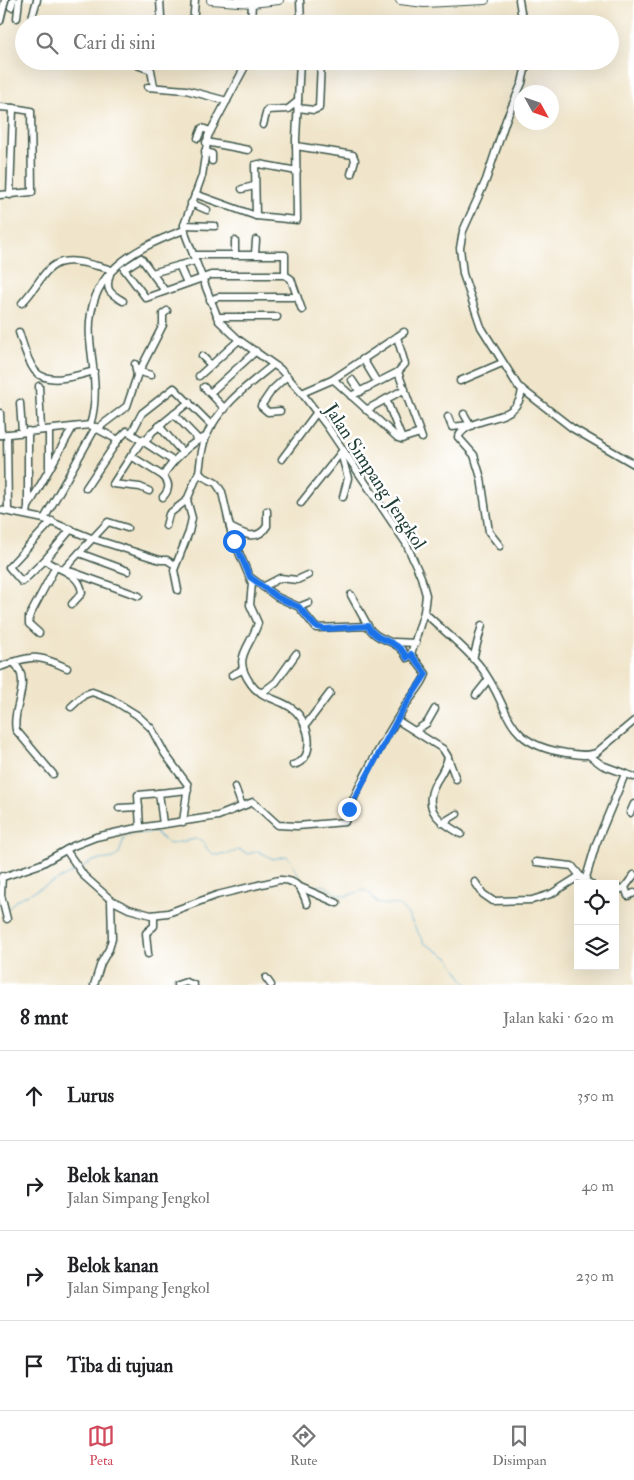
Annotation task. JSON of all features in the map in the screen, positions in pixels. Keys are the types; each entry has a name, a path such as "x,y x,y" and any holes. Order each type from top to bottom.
{"main road":[{"path":"214,0 252,3 279,0"},
{"path":"400,0 424,3 485,0"}],"street":[{"path":"0,21 5,0"},
{"path":"17,15 19,0"},
{"path":"33,15 38,0"},
{"path":"160,0 161,15"},
{"path":"194,15 195,0"},
{"path":"300,0 301,15"},
{"path":"519,0 522,15"},
{"path":"251,15 252,3"},
{"path":"151,70 151,87 186,90 226,101"},
{"path":"184,227 202,176 206,142 210,131 243,70"},
{"path":"195,194 256,216 297,220 296,146 300,70"},
{"path":"263,125 267,110 288,109 298,104 314,110 319,108 321,70"},
{"path":"525,70 522,83 506,120 486,180 463,231 460,248 463,274 474,310 502,363 522,389 572,428 634,464"},
{"path":"0,107 31,111 32,192 0,195"},
{"path":"10,195 13,108"},
{"path":"288,109 297,115"},
{"path":"198,138 202,128 210,131"},
{"path":"206,142 248,150"},
{"path":"296,146 354,156 351,174"},
{"path":"205,151 212,154 212,161"},
{"path":"256,216 254,167 257,164 297,171"},
{"path":"242,189 254,186"},
{"path":"192,203 207,210"},
{"path":"44,518 95,427 94,371 88,328 90,312 100,285 112,270 138,249 184,227 215,226"},
{"name":"Jalan Simpang Jengkol","path":"184,227 217,317 239,340 287,376 302,393 317,412 342,452 406,543 425,589 424,612 416,643 411,654"},
{"path":"255,254 256,240"},
{"path":"235,254 236,242"},
{"path":"152,273 179,265 194,258 255,254 284,255 285,275"},
{"path":"165,291 141,258 124,269 146,298 211,275 285,275 291,279 302,310"},
{"path":"22,303 48,269 63,261 75,260 112,270"},
{"path":"179,265 187,283"},
{"path":"112,270 107,286 109,292 123,301"},
{"path":"210,300 218,296 297,296"},
{"path":"3,435 25,431 95,427 115,417 127,406 138,374 163,325 164,314 167,311"},
{"path":"217,317 276,317"},
{"path":"19,332 33,369 40,375 63,380 94,371"},
{"path":"302,393 332,380 404,332"},
{"path":"351,396 398,372 406,364 397,337"},
{"path":"198,376 239,340"},
{"path":"210,393 256,351"},
{"path":"202,356 211,365"},
{"path":"363,359 377,382"},
{"path":"460,381 502,363"},
{"path":"135,364 138,374"},
{"path":"166,526 168,514 187,500 199,472 206,437 212,426 241,392 273,365"},
{"path":"332,380 395,436 402,439 421,436 398,372"},
{"path":"138,374 151,376"},
{"path":"280,411 268,412 261,406 272,390 287,376"},
{"path":"352,380 360,392"},
{"path":"39,386 48,470"},
{"path":"204,387 225,409"},
{"path":"132,432 138,418 170,389 174,388 212,426"},
{"path":"366,410 405,389"},
{"path":"448,417 452,427 471,425 512,410 519,403 522,389"},
{"path":"386,399 402,439"},
{"path":"149,491 140,487 113,484 144,440 189,402"},
{"path":"20,403 25,431 27,514"},
{"path":"282,459 317,412"},
{"path":"0,413 8,511"},
{"path":"174,414 199,440"},
{"path":"464,414 471,425"},
{"path":"471,425 458,438 474,455 481,478 490,532 500,546"},
{"path":"159,426 184,453"},
{"path":"28,507 73,427"},
{"path":"95,427 118,440"},
{"path":"86,488 125,432 132,432 174,461"},
{"path":"163,476 174,461 199,440 206,437"},
{"path":"342,452 348,478 343,497"},
{"path":"301,503 342,452"},
{"path":"131,456 163,476 169,483 169,487 163,496"},
{"path":"199,472 202,476 216,483 220,488 230,527 253,589 250,605 258,623 243,656 242,670 253,686 261,693 293,708 305,726 308,735 308,750 303,761 292,765"},
{"path":"178,590 174,578 175,564 181,556 191,522 187,500"},
{"path":"0,510 44,518 91,538 175,564"},
{"path":"230,527 248,536 258,535 267,526 267,511"},
{"path":"52,521 9,568 22,582 45,560 71,529"},
{"path":"64,569 108,522 127,528"},
{"path":"79,553 128,571"},
{"path":"45,560 56,566 139,596"},
{"path":"39,633 29,624 30,614 56,566"},
{"path":"64,569 82,591 72,604"},
{"path":"263,587 280,578 297,580 308,575"},
{"path":"250,577 282,600 299,607 310,623 320,628 368,626"},
{"path":"351,595 375,636 393,642 416,643"},
{"path":"299,607 309,603"},
{"path":"424,612 473,658 488,680 509,722 526,740 547,750 590,756 634,721"},
{"path":"473,658 482,625"},
{"path":"7,919 1,895 0,876 41,864 66,850 96,837 140,827 218,816 253,802 278,825 296,826 346,822 350,806 397,720 426,674 411,654 407,658 401,648 393,642"},
{"path":"261,693 271,688 296,654"},
{"path":"0,668 30,657 47,660 67,668"},
{"path":"13,662 20,668 22,678 16,730 53,774"},
{"path":"232,675 242,670"},
{"path":"476,695 488,680"},
{"path":"71,707 84,695 92,692 111,699 142,718 151,728 173,766 186,780 188,790 183,822"},
{"path":"305,726 330,693"},
{"path":"415,731 427,723 435,709"},
{"path":"397,720 444,749 456,779"},
{"path":"590,756 598,764 634,776"},
{"path":"448,757 433,789 431,798 434,814 442,823 461,834"},
{"path":"586,880 596,844 625,774"},
{"path":"235,787 242,806"},
{"path":"140,827 138,795 188,790"},
{"path":"160,793 163,824"},
{"path":"630,813 634,804"},
{"path":"119,808 139,807"},
{"path":"442,823 457,814"},
{"path":"66,850 84,876 111,900 135,912 154,915 168,913 218,895 275,880 288,880 337,903"},
{"path":"536,862 570,865 576,868 585,880"},
{"path":"619,890 625,888 634,875"},
{"path":"475,882 483,894 493,901 523,901 545,897 578,877 584,880"},
{"path":"300,887 307,904"},
{"path":"625,888 628,896 634,893"},
{"path":"94,985 112,939 111,900"},
{"path":"148,954 146,931 154,926 154,915"},
{"path":"266,978 271,985"},
{"path":"177,985 186,982 194,985"}],"waterway":[{"path":"81,868 93,861 114,858 119,854 124,838 134,834 154,832 170,844 196,839 202,840 209,851 216,855 224,855 239,850 248,854 258,851 273,859 286,856 293,863 302,881 310,888 324,885 337,894 346,896 364,890 372,895 376,902 398,905 407,913 424,943 449,958 467,985"},
{"path":"8,909 16,900 78,870"}],"route":[{"path":"234,541 250,577 288,604 299,607 307,619 315,626 324,629 368,626 375,636 390,640 405,652 407,658 411,654 414,660 424,668 426,674 424,679 403,709 349,809"}]}
